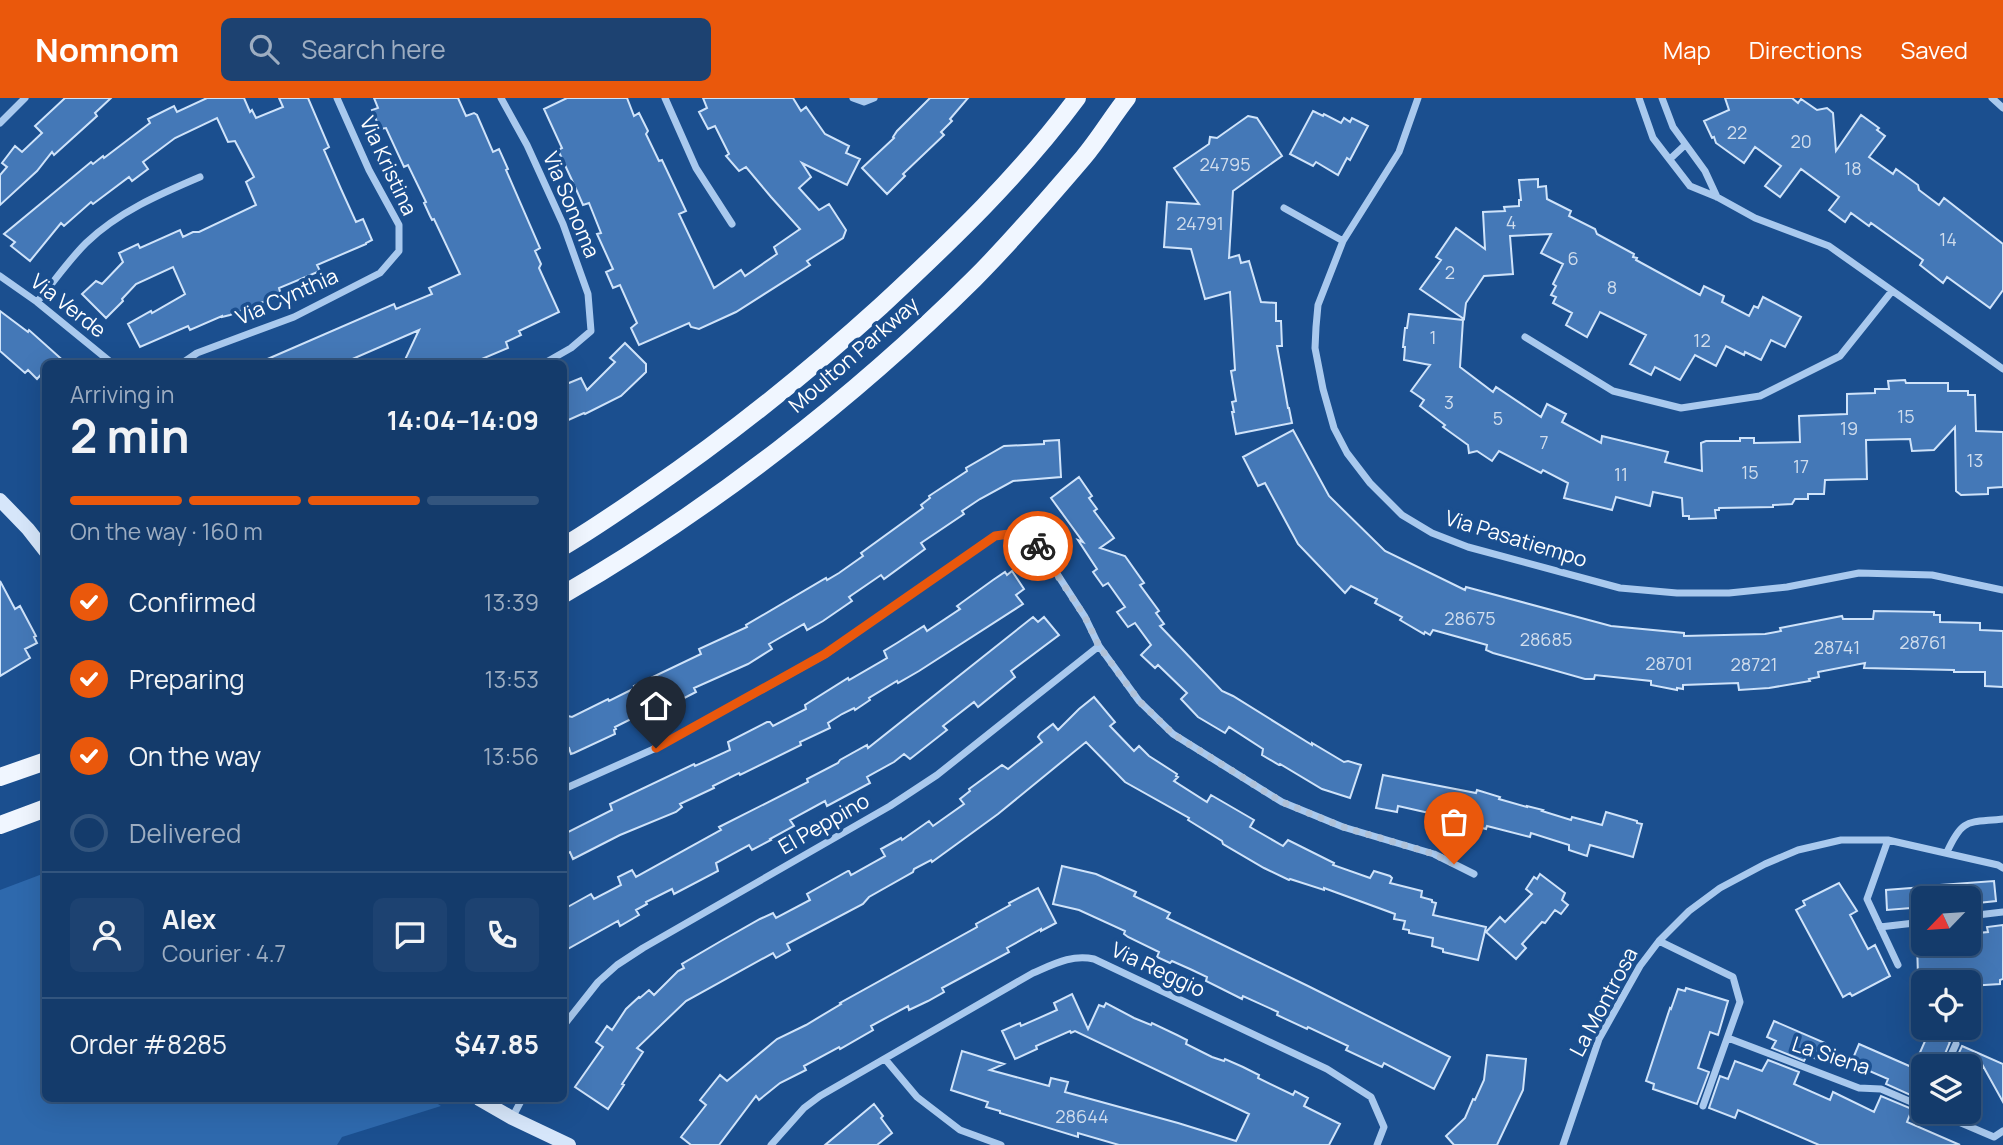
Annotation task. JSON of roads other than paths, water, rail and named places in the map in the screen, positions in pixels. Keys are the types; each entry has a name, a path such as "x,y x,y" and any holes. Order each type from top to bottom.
{"main road":[{"name":"Moulton Parkway","path":"567,544 682,468 834,349 993,199 1077,98"},
{"name":"Moulton Parkway","path":"567,592 650,541 720,492 786,443 882,365 975,278 1029,221 1086,155 1127,98"},
{"path":"0,777 42,762"},
{"path":"0,825 42,809"}],"street":[{"path":"0,123 25,98"},
{"name":"Via Kristina","path":"337,98 369,170 400,225 399,251"},
{"name":"Via Sonoma","path":"502,98 563,224 588,294 591,331 571,348 550,360"},
{"path":"665,98 696,168 732,225"},
{"path":"853,98 863,102 874,98"},
{"name":"Via Pasatiempo","path":"1418,98 1403,144 1343,241 1318,305 1315,348 1323,389 1335,428 1347,453 1402,515 1432,533 1468,547 1620,588 1677,593 1729,593 1787,587 1859,573 1932,575 2003,590"},
{"path":"1639,98 1653,138 1690,186 1755,218 1829,246 2003,369"},
{"path":"1662,98 1673,127 1705,172 1717,197"},
{"path":"1992,98 2003,108"},
{"path":"1670,159 1685,145"},
{"path":"37,302 86,243 122,215 158,195 200,177"},
{"path":"1284,208 1343,241"},
{"name":"Via Cynthia","path":"187,360 197,353 294,317 380,273 399,251"},
{"name":"Via Verde","path":"0,276 37,302 108,360"},
{"path":"1525,337 1613,391 1681,408 1760,396 1840,356 1892,291"},
{"path":"0,500 42,547"},
{"path":"567,788 656,748 825,654 995,536 1012,533 1028,536 1039,547 1085,617 1099,646 1139,701 1173,734 1282,802 1343,827 1434,854 1474,874"},
{"name":"El Peppino","path":"567,1021 598,982 617,965 937,775 1099,646"},
{"path":"1947,852 1956,831 1968,823 2003,819"},
{"name":"La Montrosa","path":"1563,1145 1599,1039 1640,966 1659,941 1689,911 1720,888 1798,850 1841,840 1888,840 1947,852 2003,868"},
{"path":"1888,840 1867,899 1899,965"},
{"path":"1981,915 2003,912"},
{"path":"1880,927 1911,923"},
{"path":"1659,941 1733,977 1740,1002 1703,1106"},
{"name":"Via Reggio","path":"771,1145 804,1108 820,1096 1034,973 1081,956 1094,959 1327,1069 1371,1097 1384,1127 1377,1145"},
{"name":"La Siena","path":"1728,1038 1859,1088 1881,1089 1911,1102"},
{"path":"1952,1054 1956,1044"},
{"path":"885,1059 917,1097 960,1130 1002,1145"},
{"path":"484,1102 569,1145"},
{"path":"512,1118 520,1102"},
{"path":"1964,1124 1994,1137 2003,1131"}]}
